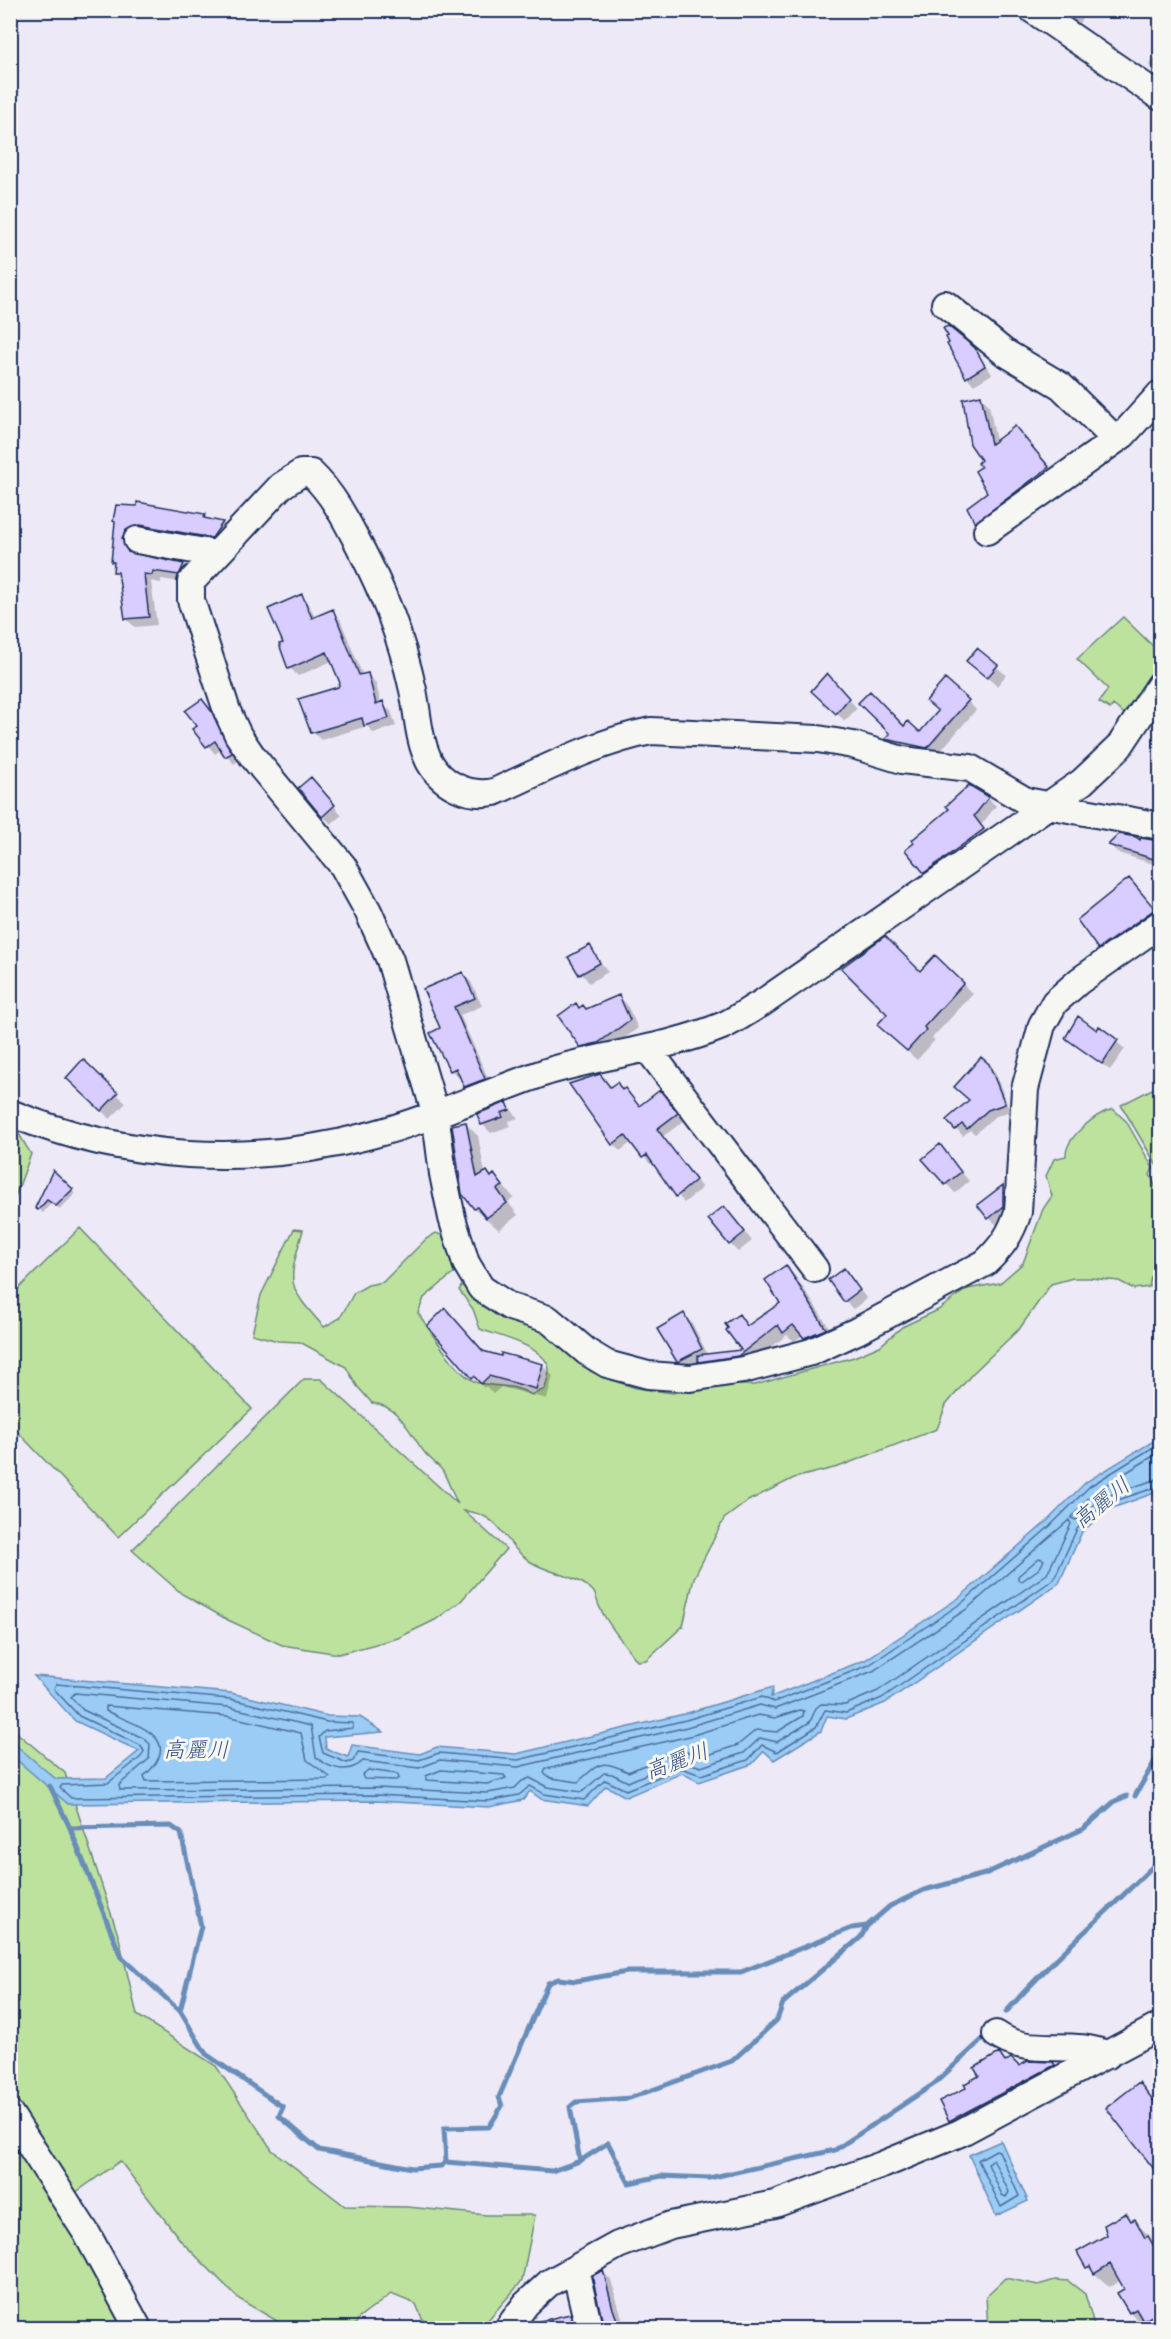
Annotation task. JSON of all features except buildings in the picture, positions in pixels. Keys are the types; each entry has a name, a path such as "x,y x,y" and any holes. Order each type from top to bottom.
{"street":[{"path":"1033,10 1161,97"},
{"path":"945,304 1004,352 1061,386 1116,440"},
{"path":"987,531 1116,440 1161,394"},
{"path":"1161,826 1026,801 970,768 902,760 853,745 818,739 651,731 626,736 585,751 494,792 482,794 465,792 443,778 430,762 420,733 413,690 395,620 337,503 311,473 301,474 281,486 191,582 191,600 227,711 253,757 343,866 368,911 390,960 435,1112 443,1174 452,1218 466,1263 481,1288 510,1307 548,1318 587,1352 607,1364 630,1372 690,1378 743,1370 811,1352 857,1331 985,1263 1002,1247 1012,1230 1018,1212 1025,1089 1042,1025 1055,1002 1079,981 1161,924"},
{"path":"138,540 216,554"},
{"path":"10,1113 46,1127 104,1144 207,1156 308,1149 372,1135 548,1072 647,1048 723,1025 762,1003 1082,782 1119,747 1161,685"},
{"path":"647,1048 815,1269"},
{"path":"508,2328 526,2304 549,2283 618,2245 661,2228 775,2204 882,2165 960,2133 1161,2026"},
{"path":"996,2034 1006,2042 1027,2046 1079,2047 1108,2055"},
{"path":"10,2114 87,2234 138,2328"},
{"path":"575,2269 590,2328"}],"green space":[{"path":"1123,617 1160,653 1160,666 1128,717 1113,705 1110,709 1099,702 1108,689 1077,659"},
{"path":"1160,1085 1160,1171 1121,1105"},
{"path":"1113,1109 1126,1121 1153,1168 1150,1175 1160,1196 1160,1274 1151,1276 1149,1287 1134,1289 1119,1281 1090,1278 1073,1278 1051,1284 1020,1328 972,1374 946,1405 937,1429 838,1467 794,1478 748,1501 724,1519 694,1578 683,1626 646,1660 637,1661 608,1622 593,1591 579,1581 531,1562 521,1555 495,1524 477,1513 464,1511 506,1549 461,1601 435,1620 398,1638 339,1654 282,1645 228,1620 182,1594 132,1550 304,1379 321,1379 458,1504 442,1470 425,1453 403,1422 390,1409 372,1403 357,1386 346,1367 300,1342 278,1341 252,1334 261,1295 294,1229 303,1230 294,1262 293,1283 302,1301 324,1327 340,1318 354,1293 368,1285 383,1282 426,1239 436,1233 444,1236 454,1273 424,1298 418,1313 454,1363 462,1372 479,1383 512,1387 532,1395 545,1389 549,1370 540,1355 531,1349 480,1329 473,1309 459,1290 465,1281 534,1325 577,1356 590,1371 608,1379 636,1388 673,1393 712,1385 755,1385 854,1357 880,1346 902,1327 938,1310 967,1289 1000,1283 1023,1263 1043,1209 1052,1196 1046,1176 1054,1159 1066,1156 1067,1149 1076,1134 1090,1121"},
{"path":"11,1129 19,1134 31,1154 11,1208"},
{"path":"80,1228 252,1409 118,1537 11,1425 11,1296"},
{"path":"10,1727 65,1773 119,1938 137,2015 216,2066 272,2150 345,2206 408,2207 486,2215 535,2215 522,2281 481,2328 426,2328 416,2304 391,2294 358,2319 354,2328 289,2328 239,2299 181,2241 120,2161 61,2203 132,2328 11,2328"},
{"path":"1005,2278 1038,2285 1055,2280 1068,2281 1085,2294 1095,2328 988,2328 986,2296"}],"water":[{"name":"高麗川","path":"1160,1437 1160,1491 1107,1510 1082,1532 1059,1583 885,1703 846,1719 827,1716 821,1731 774,1760 764,1751 752,1764 699,1782 682,1773 626,1797 606,1786 588,1806 541,1799 530,1791 523,1800 489,1807 375,1801 68,1804 11,1755 11,1741 56,1779 106,1778 139,1751 75,1721 34,1676 231,1693 328,1716 360,1717 383,1732 325,1737 326,1749 348,1757 352,1745 420,1754 437,1747 516,1754 684,1714 773,1687 771,1697 865,1660 960,1597 1045,1523 1086,1482"},
{"path":"1001,2141 1028,2201 996,2216 969,2155"}],"waterway":[{"path":"1135,1796 1160,1752"},
{"path":"50,1786 70,1828 121,1957 180,2011"},
{"path":"70,1828 171,1826 181,1833 201,1926 180,2011 206,2054 283,2107 279,2116 319,2150 412,2168 441,2166 446,2162 444,2128 489,2127 502,2106 499,2097 548,1983 558,1979 576,1981 627,1972 741,1972 852,1928 867,1926 890,1906 924,1890 985,1874 1083,1829 1115,1801 1127,1796"},
{"path":"1006,2012 1043,1972 1160,1859"},
{"path":"580,2161 570,2107 576,2102 630,2098 732,2061 777,2020 783,2003 861,1937 867,1926"},
{"path":"446,2162 552,2171 580,2161 608,2143 629,2183 661,2176 709,2178 835,2150 934,2084 985,2037"}]}
